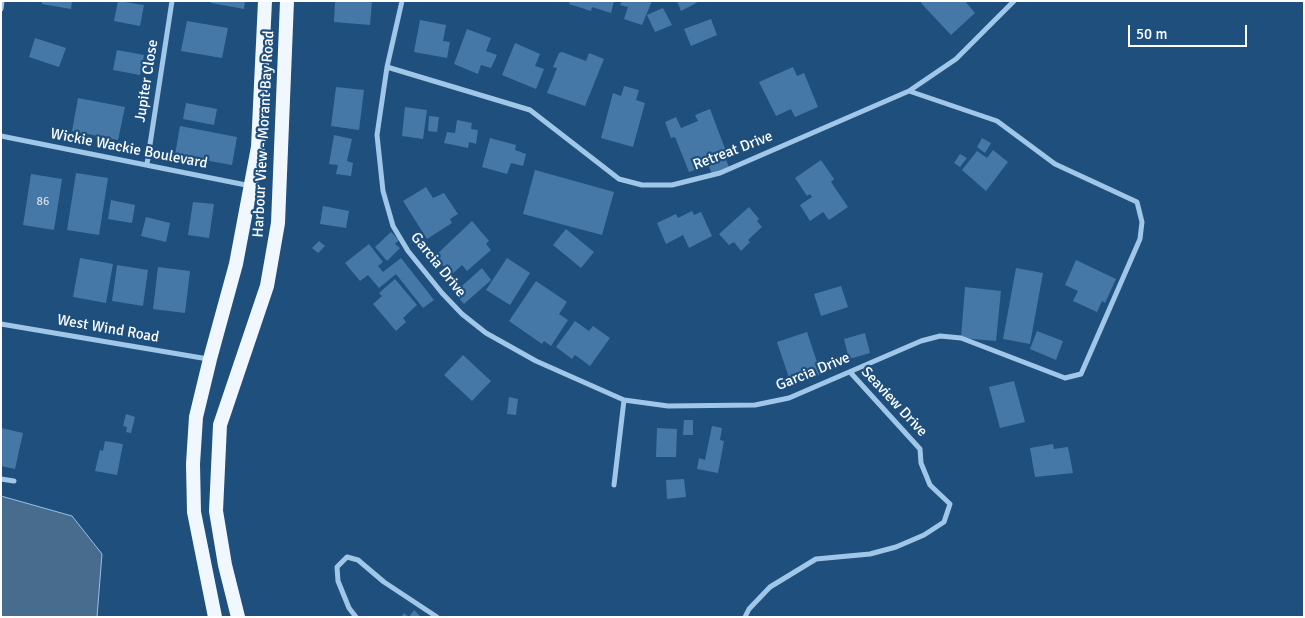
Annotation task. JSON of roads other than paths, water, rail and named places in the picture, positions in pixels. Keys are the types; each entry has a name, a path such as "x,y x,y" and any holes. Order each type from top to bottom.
{"highway":[{"name":"Harbour View - Morant Bay Road","path":"215,617 193,503 196,417 236,264 258,148 265,1"},
{"name":"Harbour View - Morant Bay Road","path":"238,617 225,565 216,512 220,425 267,286 278,223 287,1"}],"street":[{"path":"1,9 2,1"},
{"name":"Jupiter Close","path":"147,164 172,1"},
{"name":"Garcia Drive","path":"402,1 387,67 379,114 379,164 383,191 393,226 408,251 442,293 462,314 486,333 536,361 624,400 668,406 755,405 789,398 921,341 940,336 961,338 1065,378 1081,374 1140,239 1142,222 1137,202 1055,164 997,121 909,91"},
{"name":"Retreat Drive","path":"387,67 530,110 619,179 642,185 672,185 720,173 909,91 956,59 1014,1"},
{"name":"Wickie Wackie Boulevard","path":"1,136 251,186"},
{"name":"West Wind Road","path":"1,324 210,359"},
{"name":"Seaview Drive","path":"745,617 770,587 816,560 870,554 896,547 924,535 944,522 950,504 930,485 921,463 920,449 850,372"},
{"path":"614,485 624,400"},
{"path":"1,479 14,481"},
{"path":"356,617 349,608 338,581 337,567 347,557 358,560 384,582 437,617"}],"water":[{"path":"1,496 72,516 102,554 97,617 1,617"}]}
